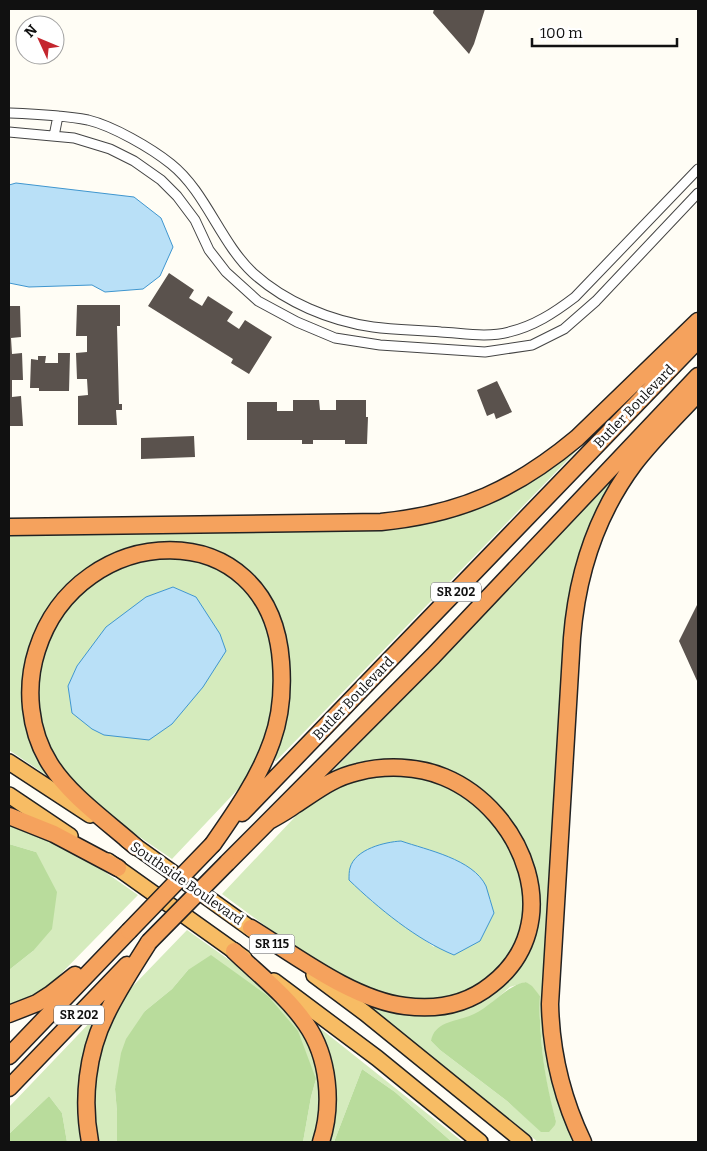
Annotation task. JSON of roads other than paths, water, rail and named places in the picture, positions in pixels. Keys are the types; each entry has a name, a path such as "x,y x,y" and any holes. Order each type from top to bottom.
{"highway":[{"path":"9,527 381,522 417,518 450,510 511,485 544,464 577,438 698,321"},
{"name":"Butler Boulevard","path":"9,1056 698,340"},
{"name":"Butler Boulevard","path":"9,1088 149,942 433,656 698,376"},
{"path":"583,1142 556,1068 550,1004 572,638 577,597 588,551 598,526 622,482 647,448 698,393"},
{"path":"136,847 78,797 51,766 36,731 31,707 31,682 35,657 44,632 57,608 76,586 111,563 139,554 167,550 182,550 209,556 221,561 242,576 260,596 267,608 274,623 280,651 282,693 273,739 253,783 213,844"},
{"name":"Southside Boulevard","path":"9,762 136,847 251,928 365,1013 524,1142"},
{"path":"251,928 328,976 361,994 392,1004 432,1007 451,1005 468,1000 496,982 519,951 526,937 531,914 531,889 525,863 514,839 489,807 467,790 442,776 402,768 360,771 330,781 295,806 269,821"},
{"name":"Southside Boulevard","path":"9,795 118,868 234,951 377,1058 480,1142"},
{"path":"9,816 54,834 118,868"},
{"path":"90,1142 86,1094 92,1057 105,1017 149,942"},
{"path":"234,951 297,1012 308,1026 315,1041 325,1071 327,1086 326,1116 321,1142"},
{"path":"9,1014 37,1003 70,978 102,959"}],"street":[{"path":"9,113 89,120 123,134 173,165 199,195 225,239 253,272 281,294 341,320 372,327 481,335 507,333 532,325 553,314 575,297 698,169"},
{"path":"54,136 58,116"},
{"path":"9,132 74,138 110,149 134,161 161,180 177,196 195,220 209,250 226,272 258,301 297,322 335,338 380,345 486,352 532,345 564,329 596,301 698,193"}],"water":[{"path":"16,183 134,197 161,218 173,247 160,276 143,289 105,292 92,285 29,287 9,283 9,185"},
{"path":"173,587 196,597 220,634 226,651 203,687 172,724 149,740 104,735 92,729 72,713 68,686 77,666 106,627 146,597"},
{"path":"401,841 460,862 480,877 486,886 494,913 480,941 454,955 440,949 398,922 349,880 349,872 353,861 364,851 379,845"}]}
